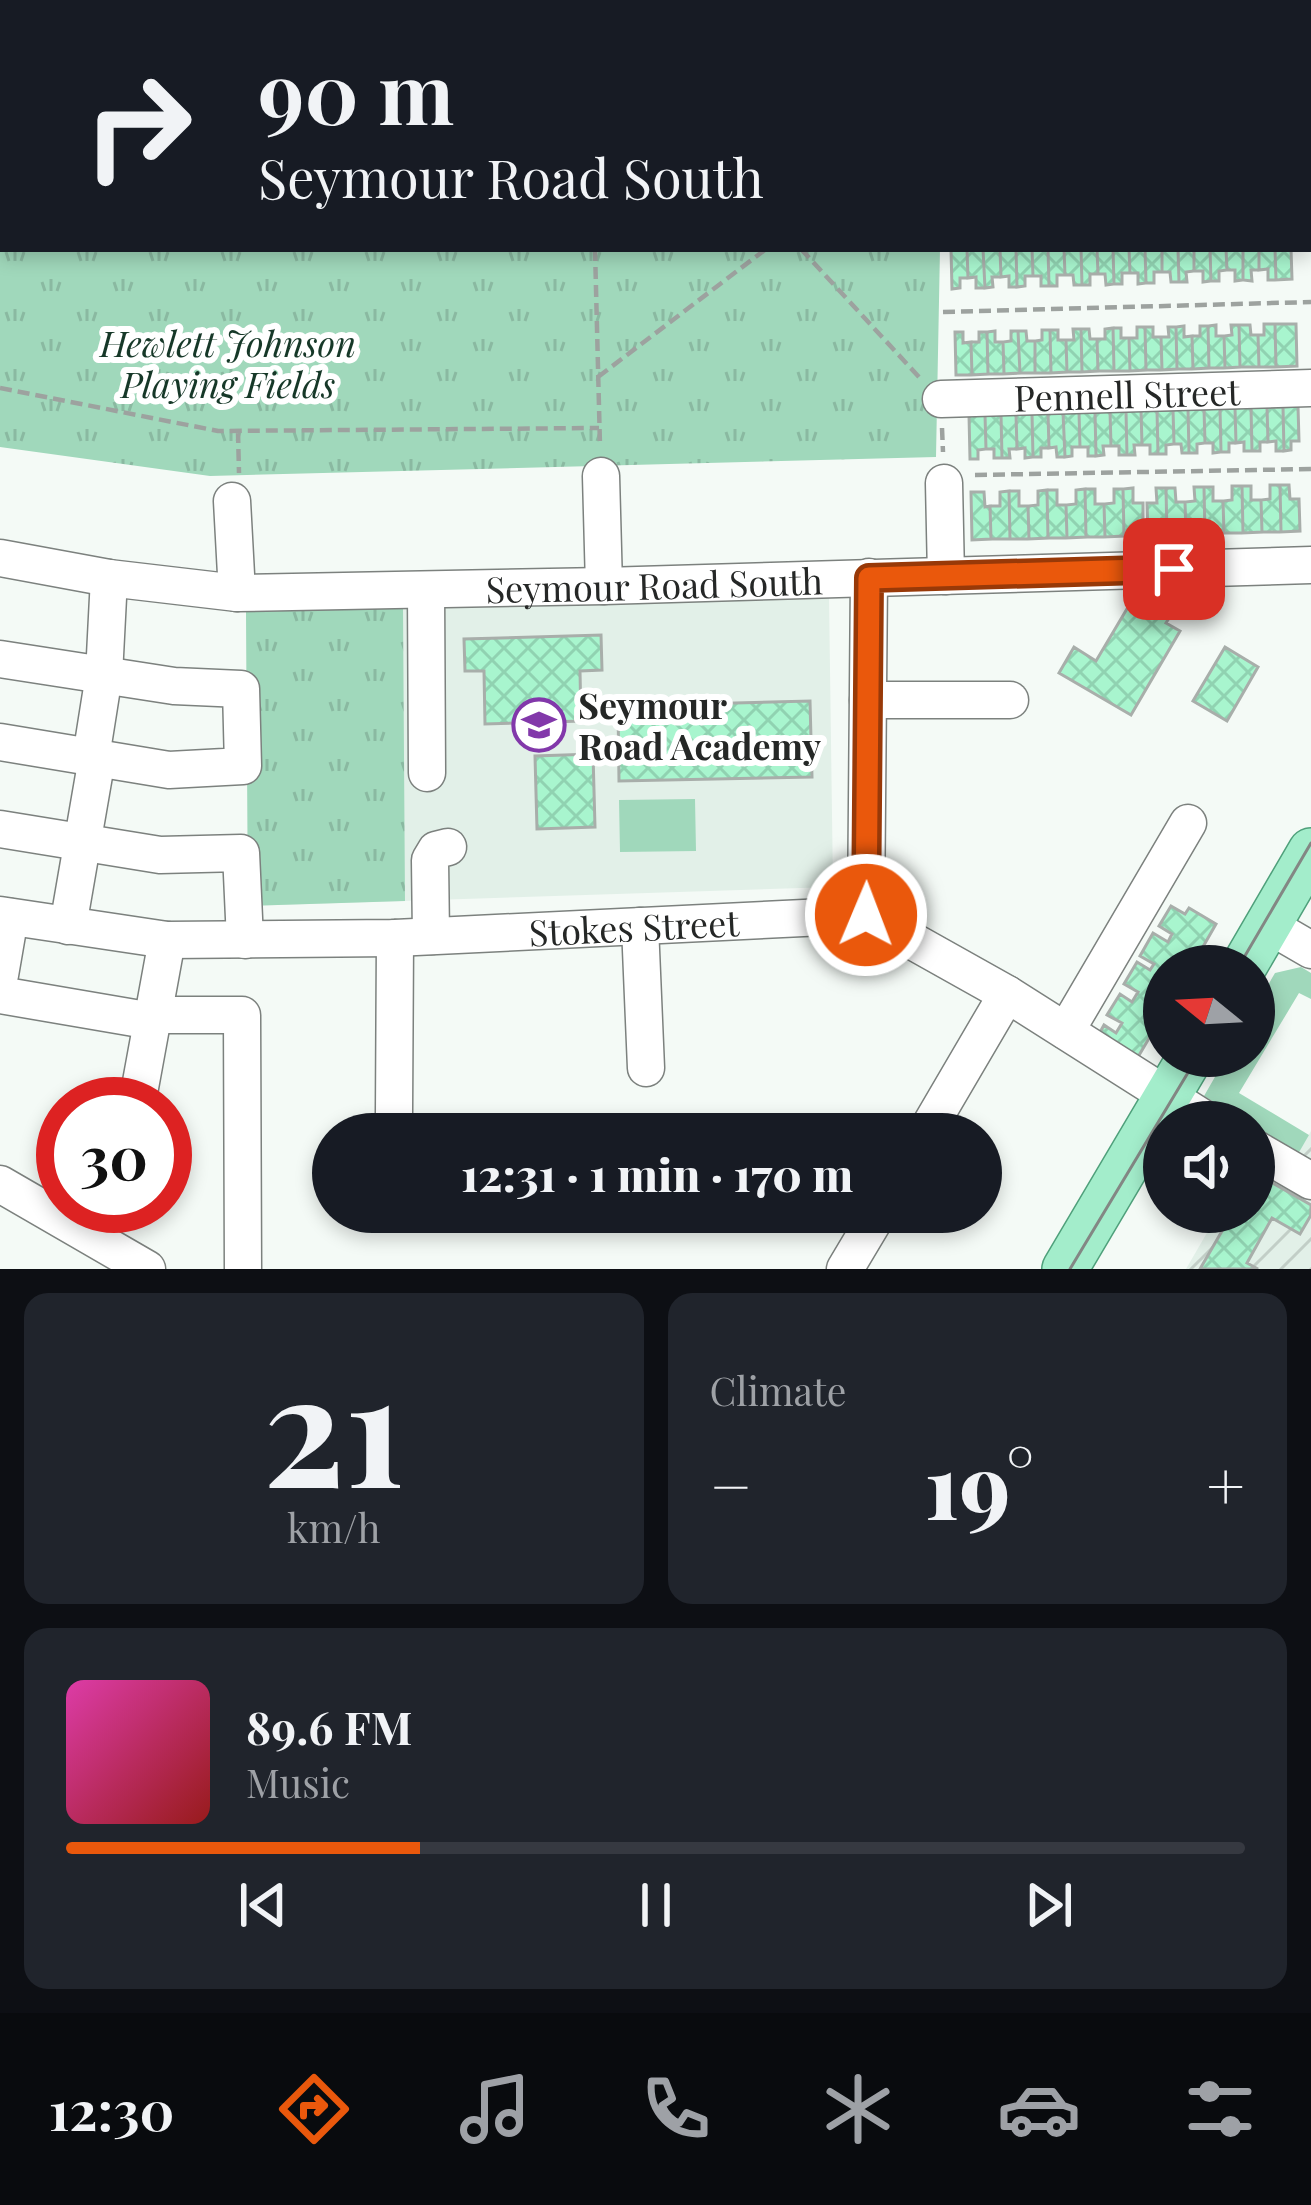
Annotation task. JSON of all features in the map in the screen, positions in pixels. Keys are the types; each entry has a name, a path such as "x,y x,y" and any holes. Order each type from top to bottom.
{"main road":[{"path":"1256,945 1311,851"},
{"path":"1065,1269 1179,1077"}],"street":[{"path":"1311,5 1311,33"},
{"name":"Pennell Street","path":"941,399 1311,388"},
{"path":"601,476 604,586"},
{"path":"944,480 946,576"},
{"path":"232,502 237,593"},
{"name":"Seymour Road South","path":"0,558 109,578 237,593 1311,565"},
{"path":"68,926 104,675 109,578"},
{"path":"869,578 866,915 1066,1030 1174,1101"},
{"path":"426,590 427,773"},
{"path":"0,658 174,686 241,689 243,766 169,770 0,742"},
{"path":"868,700 1010,700"},
{"path":"1066,1030 1188,823"},
{"path":"0,829 160,855 241,853 245,940"},
{"path":"394,1113 413,937 430,860 436,850 448,847"},
{"name":"Stokes Street","path":"5,916 167,940 245,940 413,937 866,915"},
{"path":"0,975 5,916"},
{"path":"1268,925 1311,950"},
{"path":"640,926 646,1068"},
{"path":"142,1077 167,940"},
{"path":"937,1113 1006,994"},
{"path":"0,995 153,1018 242,1016 243,1269"},
{"path":"1275,1160 1311,1181"},
{"path":"4,1196 36,1205"},
{"path":"107,1233 147,1269"},
{"path":"845,1269 866,1233"}],"path":[{"path":"595,252 601,476"},
{"path":"598,377 762,252"},
{"path":"804,252 941,399 944,480 1311,469"},
{"path":"943,312 1311,302"},
{"path":"0,388 218,431 599,428"},
{"path":"232,502 239,487 238,431"}],"shaded area":[{"name":"Seymour Road Academy","path":"829,597 833,887 248,906 246,612"},
{"path":"1311,1131 1311,1269 1186,1269 1207,1233 1275,1233 1275,1184 1279,1186"}],"green space":[{"name":"Hewlett Johnson Playing Fields","path":"0,252 940,252 936,457 210,476 0,447"},
{"path":"403,608 405,901 248,906 246,612"},
{"path":"695,799 696,851 620,852 619,800"},
{"path":"1301,967 1311,973 1311,999 1299,993 1275,1033 1275,973"},
{"path":"1215,1077 1249,1077 1239,1093 1252,1101 1212,1101 1204,1096"},
{"path":"1275,1115 1309,1135 1298,1154 1275,1139"}],"building":[{"path":"951,252 967,252 968,278 960,278 960,288 952,289"},
{"path":"967,252 983,252 985,288 976,288 976,277 968,278"},
{"path":"983,252 1000,252 1001,277 992,277 993,287 985,288"},
{"path":"1000,252 1016,252 1017,287 1009,287 1009,276 1001,277"},
{"path":"1016,252 1032,252 1033,276 1025,276 1025,286 1017,287"},
{"path":"1032,252 1048,252 1049,286 1041,286 1041,276 1033,276"},
{"path":"1048,252 1064,252 1065,275 1057,275 1057,286 1049,286"},
{"path":"1064,252 1081,252 1082,285 1074,285 1073,275 1065,275"},
{"path":"1081,252 1097,252 1098,274 1090,274 1090,285 1082,285"},
{"path":"1097,252 1113,252 1114,284 1106,285 1105,274 1098,274"},
{"path":"1113,252 1129,252 1130,273 1122,273 1122,284 1114,284"},
{"path":"1129,252 1145,252 1146,283 1138,284 1138,273 1130,273"},
{"path":"1145,252 1162,252 1162,272 1154,272 1154,283 1146,283"},
{"path":"1162,252 1178,252 1179,282 1171,282 1170,272 1162,272"},
{"path":"1178,252 1194,252 1194,271 1186,272 1187,282 1179,282"},
{"path":"1194,252 1210,252 1211,281 1203,282 1203,271 1194,271"},
{"path":"1210,252 1226,252 1227,270 1219,271 1219,281 1211,281"},
{"path":"1226,252 1243,252 1243,280 1235,281 1235,270 1227,270"},
{"path":"1243,252 1259,252 1259,270 1251,270 1252,281 1243,280"},
{"path":"1259,252 1275,252 1276,280 1268,280 1268,269 1259,270"},
{"path":"1275,252 1291,252 1292,279 1276,280"},
{"path":"1264,324 1275,324 1276,367 1259,367 1258,335 1264,335"},
{"path":"1275,324 1296,324 1297,366 1276,367"},
{"path":"1216,325 1216,336 1224,336 1225,368 1209,368 1208,326"},
{"path":"1231,325 1239,325 1240,367 1225,368 1224,336 1232,335"},
{"path":"1239,325 1250,325 1251,335 1258,335 1259,367 1240,367"},
{"path":"1184,326 1184,337 1192,336 1193,369 1177,369 1176,327"},
{"path":"1200,326 1208,326 1209,368 1193,369 1192,336 1200,336"},
{"path":"1137,327 1145,327 1146,370 1130,371 1129,338 1137,338"},
{"path":"1145,327 1153,327 1153,337 1161,337 1162,370 1146,370"},
{"path":"1168,327 1176,327 1177,369 1162,370 1161,337 1169,337"},
{"path":"1113,328 1121,328 1121,338 1129,338 1130,371 1114,371"},
{"path":"1113,328 1114,371 1098,371 1097,339 1105,339 1105,329"},
{"path":"1073,329 1081,329 1082,372 1067,372 1066,340 1074,340"},
{"path":"1081,329 1089,329 1090,339 1097,339 1098,371 1082,372"},
{"path":"1042,330 1050,330 1051,373 1035,373 1035,341 1042,340"},
{"path":"1050,330 1058,330 1058,340 1066,340 1067,372 1051,373"},
{"path":"995,331 995,342 1003,342 1004,374 988,374 987,332"},
{"path":"1011,331 1018,331 1020,373 1004,374 1003,342 1011,341"},
{"path":"1018,331 1026,331 1027,341 1035,341 1035,373 1020,373"},
{"path":"955,332 963,332 963,343 971,342 972,375 956,375"},
{"path":"979,332 987,332 988,374 972,375 971,342 979,342"},
{"path":"1298,406 1299,441 1291,441 1291,450 1284,451 1283,407"},
{"path":"1251,407 1267,407 1268,442 1260,442 1260,451 1252,451"},
{"path":"1251,407 1252,451 1244,451 1244,442 1236,443 1235,408"},
{"path":"1267,407 1283,407 1284,451 1276,451 1276,441 1268,442"},
{"path":"1220,408 1235,408 1236,443 1229,443 1229,452 1221,452"},
{"path":"1220,408 1221,452 1213,453 1213,443 1205,443 1204,409"},
{"path":"1188,409 1204,409 1205,443 1197,444 1197,453 1189,453"},
{"path":"1188,409 1189,453 1182,453 1181,444 1174,444 1173,410"},
{"path":"1141,410 1142,445 1134,445 1135,455 1127,455 1126,411"},
{"path":"1141,410 1157,410 1158,454 1150,454 1150,445 1142,445"},
{"path":"1157,410 1173,410 1174,444 1166,445 1166,454 1158,454"},
{"path":"1110,411 1111,446 1103,446 1104,455 1096,456 1095,412"},
{"path":"1110,411 1126,411 1127,455 1119,455 1119,446 1111,446"},
{"path":"1063,412 1079,412 1080,447 1072,447 1072,456 1065,457"},
{"path":"1063,412 1065,457 1057,457 1056,447 1049,448 1048,413"},
{"path":"1079,412 1095,412 1096,456 1088,456 1088,447 1080,447"},
{"path":"1048,413 1049,448 1041,448 1041,457 1033,457 1032,414"},
{"path":"1001,414 1016,414 1017,449 1009,449 1010,458 1002,458"},
{"path":"1001,414 1002,458 994,458 994,449 986,449 985,415"},
{"path":"1016,414 1032,414 1033,457 1025,458 1025,448 1017,449"},
{"path":"969,415 985,415 986,449 978,450 978,459 970,459"},
{"path":"1270,485 1280,485 1281,532 1262,532 1261,500 1270,499"},
{"path":"1280,485 1289,485 1290,499 1299,499 1300,531 1281,532"},
{"path":"1232,486 1242,486 1243,533 1224,533 1223,501 1232,500"},
{"path":"1242,486 1251,486 1251,500 1261,500 1262,532 1243,533"},
{"path":"1194,487 1204,487 1205,534 1186,534 1185,502 1195,501"},
{"path":"1204,487 1213,487 1213,501 1223,501 1224,533 1205,534"},
{"path":"1133,488 1133,503 1143,503 1143,536 1124,536 1123,489"},
{"path":"1156,488 1166,488 1167,535 1148,535 1147,503 1157,503"},
{"path":"1166,488 1175,488 1176,502 1185,502 1186,534 1167,535"},
{"path":"1085,489 1086,537 1067,538 1066,505 1076,504 1076,490"},
{"path":"1085,489 1095,489 1095,504 1104,504 1105,537 1086,537"},
{"path":"1114,489 1123,489 1124,536 1105,537 1104,504 1114,503"},
{"path":"1047,490 1048,538 1029,539 1028,506 1038,505 1038,491"},
{"path":"1047,490 1057,490 1057,505 1066,505 1067,538 1048,538"},
{"path":"1009,491 1010,539 991,539 990,506 1000,506 1000,492"},
{"path":"1009,491 1019,491 1019,506 1028,506 1029,539 1010,539"},
{"path":"971,492 984,492 985,507 990,506 991,539 972,540"},
{"path":"1147,600 1168,607 1165,611 1171,615 1166,623 1180,631 1131,715 1059,673 1074,647 1096,661 1131,602 1142,609"},
{"path":"601,635 602,670 580,671 581,721 485,724 484,671 465,671 464,639"},
{"path":"1225,647 1258,667 1227,721 1193,701"},
{"path":"810,701 812,777 619,781 618,706"},
{"path":"593,754 595,827 537,829 535,756"},
{"path":"1171,906 1185,914 1189,908 1216,924 1204,945 1146,945 1153,933 1168,942 1172,934 1159,926"},
{"path":"1137,962 1143,966 1143,1049 1138,1057 1099,1034 1104,1025 1116,1033 1122,1023 1107,1015 1120,994 1132,1002 1138,992 1124,984"},
{"path":"1275,1184 1311,1205 1300,1234 1275,1220"},
{"path":"1221,1233 1264,1233 1247,1263 1258,1269 1200,1269"}],"tram line":[{"path":"1251,945 1311,843"},
{"path":"1070,1269 1185,1077"}],"place":[{"name":"Seymour Road Academy","path":"539,725"}],"route":[{"path":"866,915 869,578 1174,569"}]}
